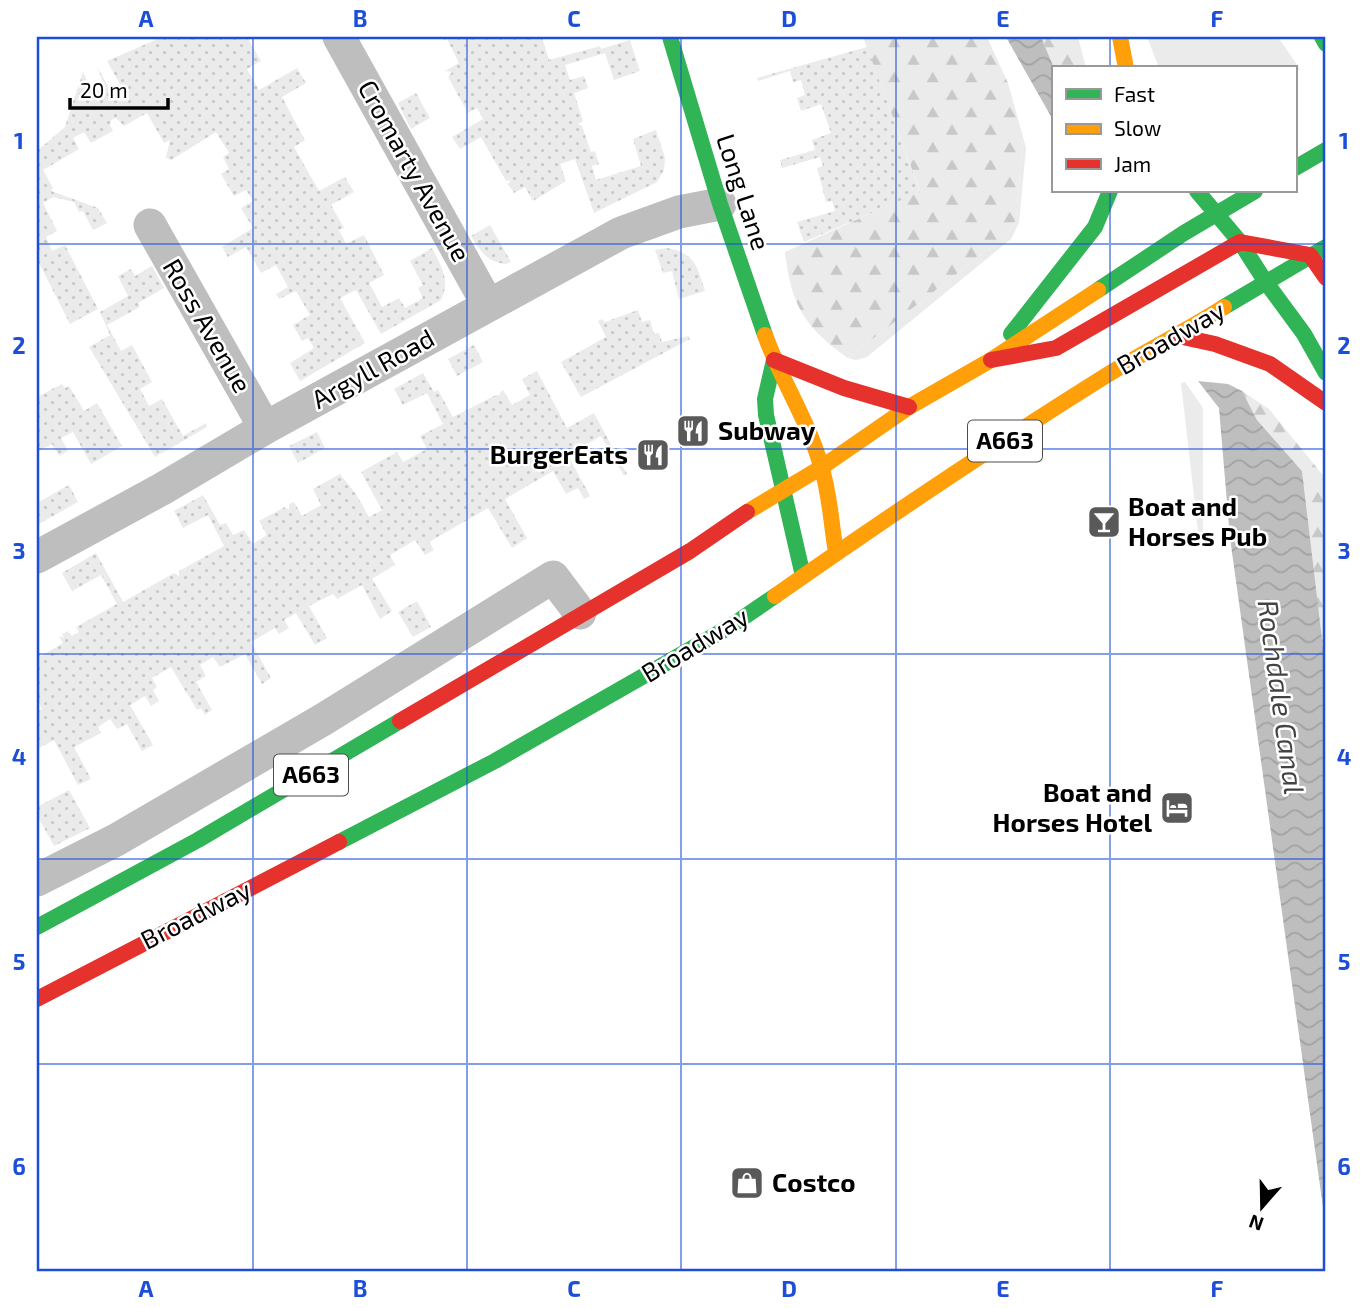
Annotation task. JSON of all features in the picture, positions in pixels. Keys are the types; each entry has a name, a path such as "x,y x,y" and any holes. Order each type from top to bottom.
{"main road":[{"name":"Long Lane","path":"670,37 720,204 774,360 802,416 822,467 835,552"},
{"path":"1322,37 1326,44"},
{"path":"1296,167 1326,150"},
{"path":"991,360 1095,227 1110,192"},
{"path":"1198,192 1240,242 1304,334 1326,373"},
{"name":"A663","path":"37,927 198,840 580,613 690,551 822,467 909,407 991,360 1253,192"},
{"path":"991,360 1056,348 1240,242 1310,255 1326,278"},
{"name":"Broadway","path":"37,999 495,761 731,626 835,552 1102,378 1178,336 1265,281 1326,247"},
{"path":"1178,336 1215,344 1270,364 1326,403"},
{"path":"803,576 766,415 765,399 774,360 844,388 909,407"}],"street":[{"name":"Cromarty Avenue","path":"339,37 488,305"},
{"name":"Argyll Road","path":"37,557 162,489 265,428 621,233 679,212 720,204"},
{"name":"Ross Avenue","path":"150,225 265,428"},
{"path":"37,880 116,840 335,713 553,577 580,613"},
{"path":"419,661 441,698"}],"green space":[{"path":"162,37 247,37 261,61 247,69 259,90 297,68 306,83 282,97 305,140 294,147 319,191 345,177 354,192 331,205 344,228 339,230 346,244 364,235 384,275 369,283 382,307 399,298 405,308 423,298 418,288 423,285 410,261 432,248 445,280 441,300 381,334 356,290 340,298 365,343 300,381 290,363 314,348 308,338 302,341 293,325 310,315 296,291 279,299 276,294 288,287 276,265 261,273 246,247 228,257 222,247 253,228 241,208 253,201 246,190 234,196 221,174 229,169 223,157 229,153 216,132 171,160 166,158 170,140 164,143 147,113 124,126 116,118 111,120 113,131 91,143 84,132 73,138 79,149 43,170 53,188 51,191 98,208 107,223 93,230 83,211 79,212 74,202 53,197 43,203 57,231 46,237 52,251 65,245 98,309 70,324 37,259 37,151 65,127 83,72 93,93 105,87 97,67 111,91 121,86 107,61"},
{"path":"442,37 542,37 549,60 630,40 640,71 614,80 605,53 565,65 570,80 584,76 588,88 574,93 583,121 578,124 582,126 591,152 595,151 599,164 592,166 596,180 641,166 633,139 656,130 665,158 664,170 657,182 594,213 575,159 560,164 566,181 533,201 525,187 514,193 508,184 511,180 506,181 481,137 460,149 452,137 483,119 477,108 468,113 448,77 452,72 445,71 459,63 447,39"},
{"path":"863,37 987,37 1008,83 1023,137 1016,220 1007,235 848,358 821,336 803,314 791,287 785,252 920,191"},
{"path":"1041,37 1078,37 1085,66 1053,66"},
{"path":"1147,37 1278,37 1300,69 1296,71 1296,66 1158,66"},
{"path":"867,47 920,192 804,242 797,222 835,211 832,201 826,202 817,168 823,166 820,157 782,168 780,160 815,150 812,140 831,133 821,104 801,111 797,98 805,95 801,80 793,82 790,71 758,81 757,78"},
{"path":"416,93 430,118 411,129 398,103"},
{"path":"1023,137 1026,148 1019,223 1011,239 867,357 856,360 848,358 1007,235 1016,220"},
{"path":"490,225 511,262 499,263 489,258 471,236"},
{"path":"667,248 684,253 694,262 705,291 679,299 672,271 663,273 655,250"},
{"path":"152,266 164,288 138,303 140,307 107,325 121,351 132,345 152,382 140,389 149,406 162,399 183,436 206,423 207,427 155,457 89,347 110,335 100,312 128,296 118,276 131,269 135,276"},
{"path":"638,310 642,322 650,320 654,334 659,333 662,342 689,336 690,339 581,397 561,362 606,337 598,321 602,319 605,322"},
{"path":"474,345 483,362 457,376 448,359"},
{"path":"537,371 567,428 594,413 627,474 624,476 601,436 568,455 590,496 584,499 578,488 566,494 553,471 505,499 527,538 512,548 488,508 429,542 434,550 425,555 415,540 390,555 395,565 372,579 392,611 380,619 362,585 337,599 333,594 309,606 327,638 315,645 296,613 284,620 289,628 279,634 275,628 251,642 271,678 262,684 245,654 220,667 213,657 200,665 206,676 196,682 212,710 205,715 201,708 197,710 171,667 152,678 157,687 153,690 159,701 151,706 145,696 130,705 153,745 142,751 127,724 117,729 110,719 98,727 101,733 74,747 91,779 78,785 54,740 37,749 37,712 42,709 37,699 37,650 41,656 63,643 59,636 64,638 62,634 68,631 72,636 79,632 76,627 117,604 101,575 72,591 62,573 96,553 123,602 174,573 179,576 179,571 224,546 208,515 183,528 174,511 203,495 220,525 226,523 233,535 244,530 253,544 267,535 259,521 285,507 289,510 289,504 294,502 302,516 321,505 313,489 340,474 369,517 382,510 361,472 397,452 403,462 427,449 420,436 443,424 427,393 403,405 394,389 423,373 434,392 438,390 453,417 500,395 503,390 512,405 530,395 522,379"},
{"path":"1185,382 1203,408 1203,540 1199,540 1181,383"},
{"path":"62,384 65,388 69,386 84,411 97,403 122,446 91,464 73,432 61,438 68,451 59,456 52,444 37,452 37,397"},
{"path":"1242,391 1269,409 1326,479 1326,679 1302,471 1257,420"},
{"path":"317,432 325,448 298,463 289,446"},
{"path":"69,485 78,502 37,525 37,503"},
{"path":"417,601 431,627 413,637 398,612"},
{"path":"69,790 90,828 54,846 37,815 37,807"}],"water":[{"path":"1006,37 1041,37 1053,66 1052,118"},
{"name":"Rochdale Canal","path":"1198,381 1228,384 1242,391 1257,420 1302,471 1326,673 1326,1229 1230,538 1219,408"}],"traffic: fast":[{"path":"670,37 720,204 765,335"},
{"path":"1322,37 1326,44"},
{"path":"1296,167 1326,150"},
{"path":"1011,334 1095,227 1110,192"},
{"path":"1198,192 1240,242 1265,281"},
{"path":"1098,290 1184,233 1253,192"},
{"path":"1224,307 1326,247"},
{"path":"1265,281 1304,334 1326,373"},
{"path":"774,360 765,399 766,415 803,576"},
{"path":"339,842 495,761 731,626 775,596"},
{"path":"37,927 198,840 400,721"}],"traffic: slow":[{"path":"1120,37 1126,66"},
{"path":"747,512 822,467 909,407 991,360 1098,290"},
{"path":"775,596 1017,432 1114,370 1224,307"},
{"path":"765,335 816,449 824,476 836,552"}],"traffic: jam":[{"path":"991,360 1056,348 1240,242 1310,255 1326,278"},
{"path":"1178,336 1215,344 1270,364 1326,403"},
{"path":"774,360 844,388 909,407"},
{"path":"400,721 690,551 747,512"},
{"path":"37,999 339,842"}],"place":[{"name":"Subway","path":"693,431"},
{"name":"BurgerEats","path":"653,455"},
{"name":"Boat and Horses Pub","path":"1104,522"},
{"name":"Boat and Horses Hotel","path":"1177,808"},
{"name":"Costco","path":"747,1183"}]}
